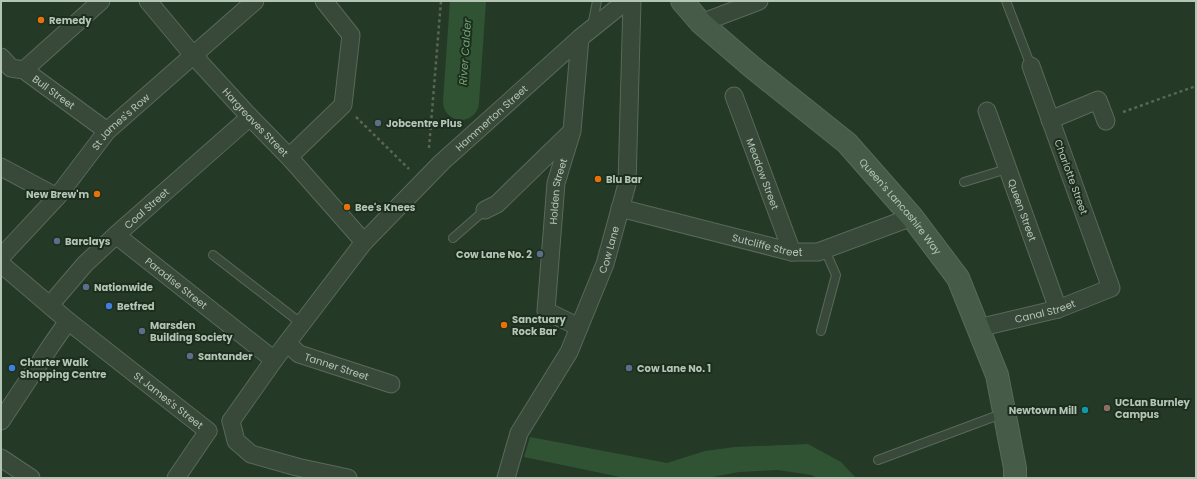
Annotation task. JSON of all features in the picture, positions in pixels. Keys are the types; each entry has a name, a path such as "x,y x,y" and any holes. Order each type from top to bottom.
{"main road":[{"name":"Queen's Lancashire Way","path":"682,1 701,23 752,67 847,143 912,217 958,278 997,375 1015,468 1015,478"}],"street":[{"path":"24,70 101,1"},
{"name":"Hargreaves Street","path":"148,1 193,55 289,157 364,242"},
{"name":"St James's Row","path":"6,252 57,197 107,131 255,1"},
{"path":"289,157 343,105 351,35 324,1"},
{"name":"Hammerton Street","path":"231,421 274,360 364,242 442,162 586,34 626,1"},
{"name":"Cow Lane","path":"506,478 519,433 569,352 605,264 627,184 632,1"},
{"path":"701,23 759,1"},
{"name":"Holden Street","path":"579,327 546,311 556,183 572,130 586,34"},
{"name":"Bull Street","path":"1,58 11,68 24,70 107,131"},
{"name":"Charlotte Street","path":"1031,66 1110,288"},
{"name":"Meadow Street","path":"734,96 792,252"},
{"path":"1050,120 1098,100 1106,121"},
{"name":"Queen Street","path":"987,111 1058,309"},
{"name":"Coal Street","path":"50,305 85,264 250,117"},
{"path":"485,210 497,204 572,130"},
{"path":"1,167 57,197"},
{"name":"Sutcliffe Street","path":"620,208 792,252 818,252 825,250 912,217"},
{"name":"Paradise Street","path":"116,235 274,360"},
{"name":"St James's Street","path":"1,264 68,321 208,431 231,421"},
{"name":"Canal Street","path":"978,328 1058,309 1110,288"},
{"path":"1,421 68,321"},
{"name":"Tanner Street","path":"287,343 299,354 391,384"},
{"path":"231,421 236,441 251,454 296,473 348,478"},
{"path":"176,478 208,431"},
{"path":"1,458 31,478"}],"lane":[{"path":"586,34 597,1"},
{"path":"1006,1 1031,66"},
{"path":"964,182 1007,169"},
{"path":"453,238 485,210"},
{"path":"821,331 836,275 825,250"},
{"path":"213,255 302,324"},
{"path":"878,460 1004,413"}],"path":[{"path":"424,180 441,1"},
{"path":"1124,112 1196,86"},
{"path":"343,105 424,180"}],"shaded area":[{"path":"530,437 667,463 705,451 735,447 808,444 841,462 856,478 818,478 811,475 778,470 739,472 707,478 625,478 524,457"}],"waterway":[{"name":"River Calder","path":"461,102 468,1"}],"place":[{"name":"Remedy","path":"41,20"},
{"name":"Jobcentre Plus","path":"378,123"},
{"name":"Blu Bar","path":"598,179"},
{"name":"New Brew'm","path":"97,194"},
{"name":"Bee's Knees","path":"347,207"},
{"name":"Barclays","path":"57,241"},
{"name":"Cow Lane No. 2","path":"540,254"},
{"name":"Nationwide","path":"86,287"},
{"name":"Betfred","path":"109,306"},
{"name":"Sanctuary Rock Bar","path":"504,325"},
{"name":"Marsden Building Society","path":"142,331"},
{"name":"Santander","path":"190,356"},
{"name":"Charter Walk Shopping Centre","path":"12,368"},
{"name":"Cow Lane No. 1","path":"629,368"},
{"name":"UCLan Burnley Campus","path":"1107,408"},
{"name":"Newtown Mill","path":"1085,410"}]}
